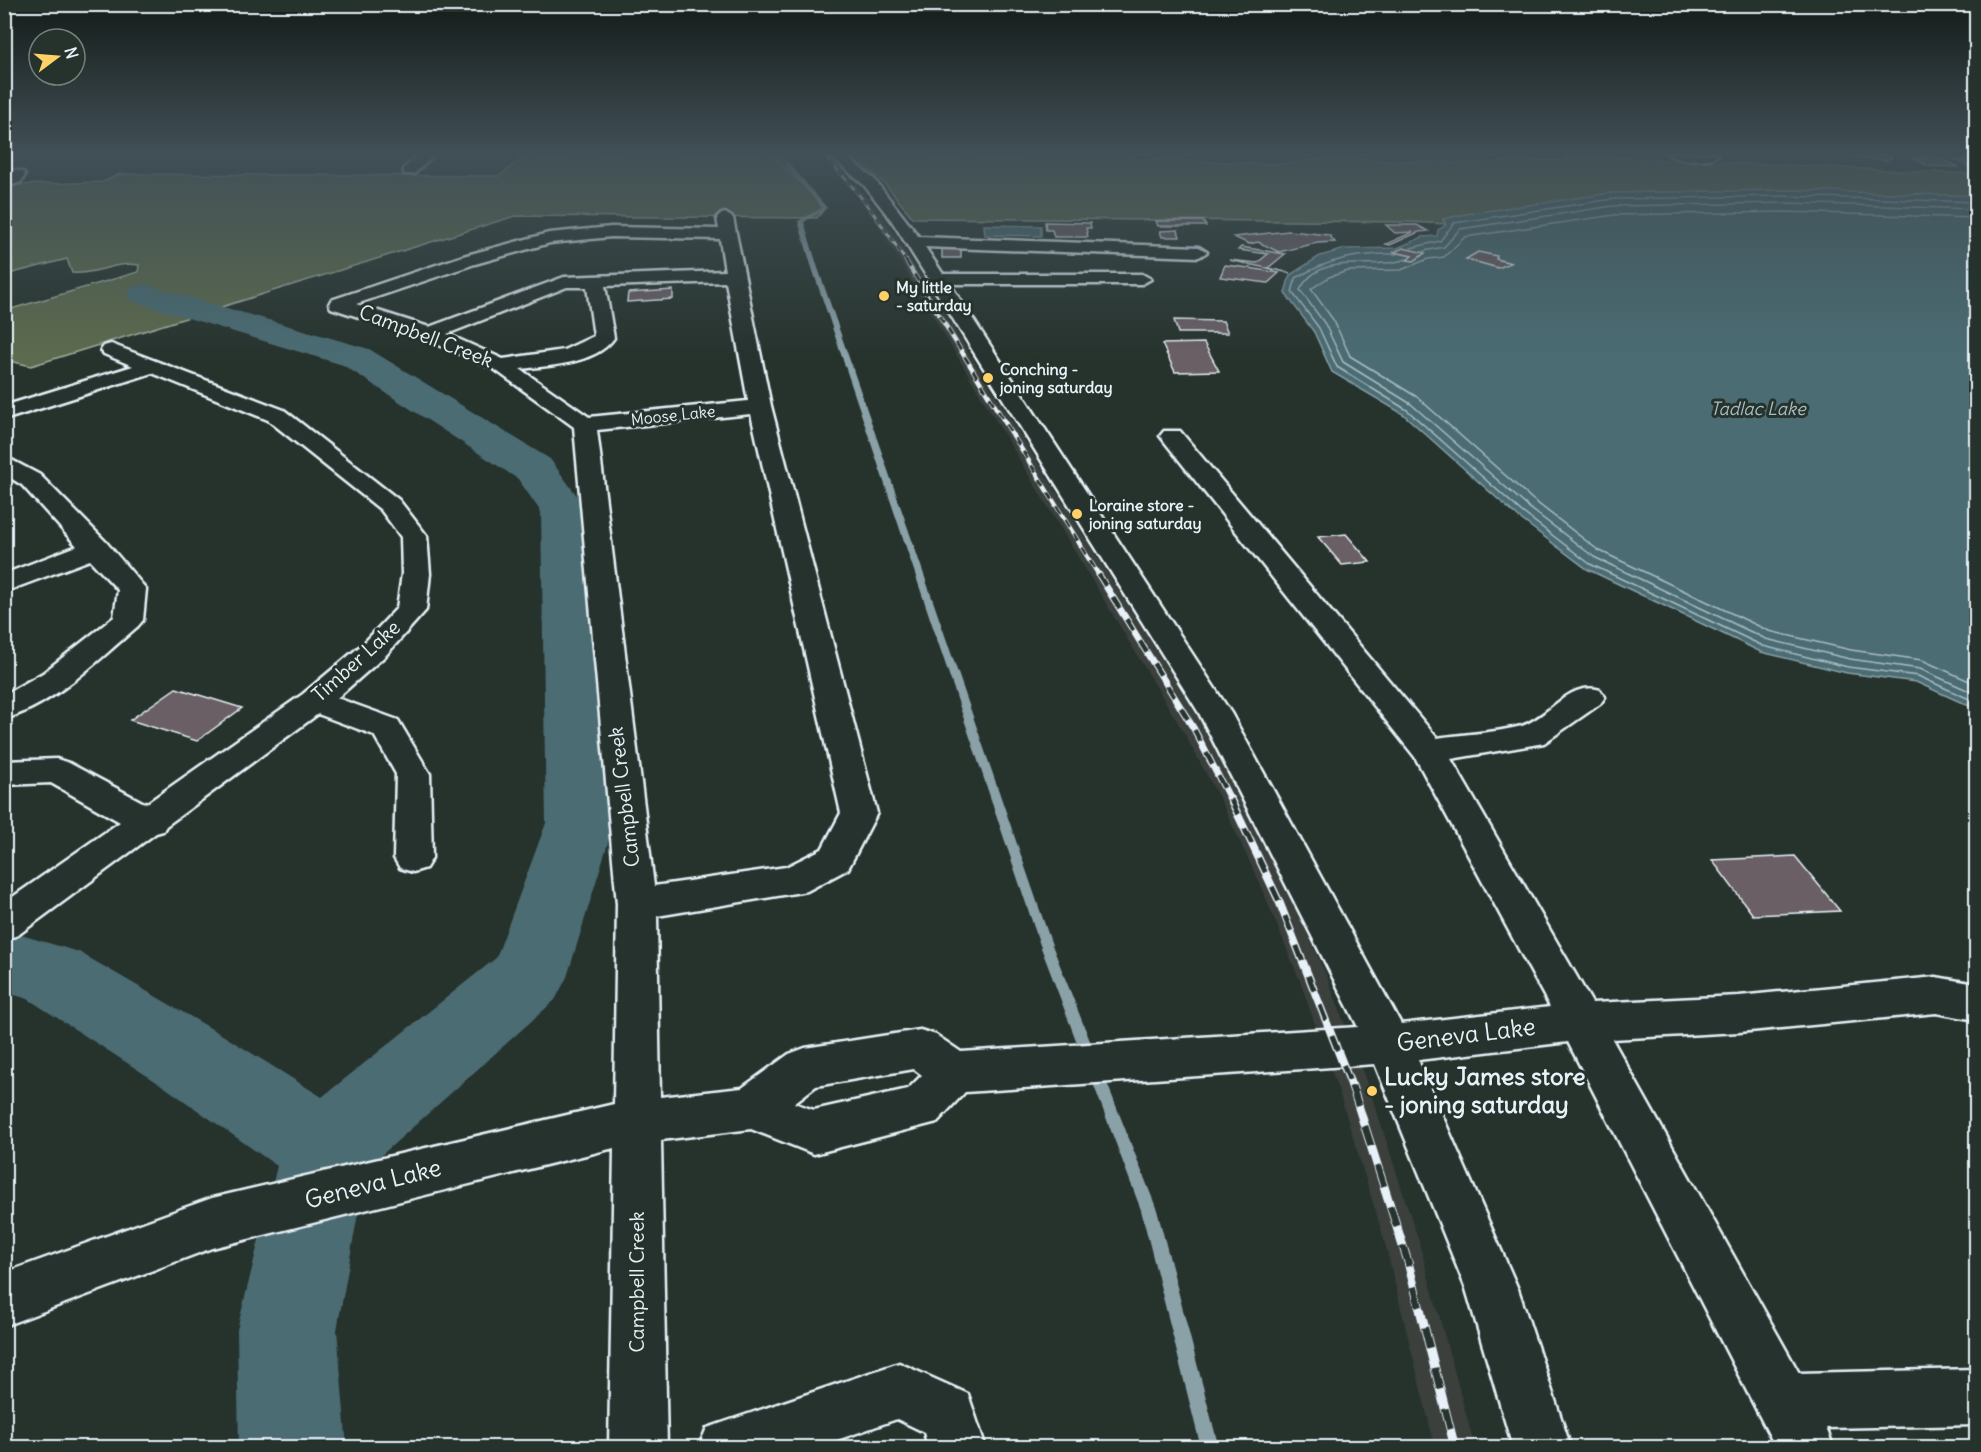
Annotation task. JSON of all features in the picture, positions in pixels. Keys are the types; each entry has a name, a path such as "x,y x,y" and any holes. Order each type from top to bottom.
{"street":[{"path":"900,222 1215,713 1389,1044 1492,1289 1542,1448"},
{"name":"Campbell Creek","path":"638,1448 636,1121 638,904 613,698 585,424 501,365 430,334 338,304 469,260 549,238 611,232 726,226 734,276"},
{"path":"907,231 1199,252"},
{"path":"430,334 564,282 595,279 734,276 760,406 859,813 835,859 793,881 638,904"},
{"path":"501,365 567,355 594,348 604,338 595,279"},
{"path":"937,279 1142,279"},
{"name":"Timber Lake","path":"19,914 150,822 315,701 375,649 411,610 416,574 414,536 390,505 276,415 111,351"},
{"path":"4,413 151,367"},
{"name":"Moose Lake","path":"585,424 760,406"},
{"path":"1172,436 1429,751 1580,1022 1794,1424 1977,1397"},
{"path":"4,463 31,480 132,589 128,620 54,680 4,709"},
{"path":"4,489 31,480"},
{"path":"4,584 96,548"},
{"path":"1429,751 1532,735 1589,697"},
{"path":"315,701 386,728 413,774 413,858"},
{"path":"4,773 57,771 150,822"},
{"name":"Geneva Lake","path":"4,1300 212,1223 398,1178 636,1121 751,1108 814,1132 921,1107 954,1072 1389,1044 1580,1022 1739,1014 1936,994 1977,1002"},
{"path":"751,1108 805,1068 920,1049 954,1072"},
{"path":"727,1448 899,1391 948,1414 957,1448"}],"shaded area":[{"path":"876,222 887,222 1205,728 1245,798 1328,979 1372,1097 1418,1239 1475,1447 1435,1447 1384,1239 1341,1098 1300,981 1260,884 1221,801 1183,731"}],"green space":[{"path":"5,222 496,222 31,366 5,360 4,311 138,272 139,265 130,264 72,273 67,259 5,275"},
{"path":"1379,222 1444,222 1446,224"}],"water":[{"name":"Tadlac Lake","path":"1444,222 1976,222 1976,709 1916,682 1847,673 1761,652 1587,569 1518,517 1403,414 1332,372 1314,332 1285,293 1290,275 1320,256 1345,249 1397,248 1423,237 1437,236 1438,230 1446,225"},
{"path":"984,225 1041,226 1041,236 985,235"}],"building":[{"path":"1045,222 1090,223 1091,228 1086,228 1088,237 1054,237 1052,230 1046,230"},
{"path":"1156,222 1203,222 1206,226 1158,226"},
{"path":"1386,225 1417,225 1428,231 1419,232 1390,245 1386,244 1413,232 1395,233"},
{"path":"1178,230 1180,237 1162,237 1160,231"},
{"path":"1289,231 1329,235 1335,242 1317,243 1279,252 1258,242 1249,244 1234,237"},
{"path":"1241,247 1285,254 1268,268 1290,273 1229,260 1257,263 1268,254 1238,250"},
{"path":"1403,248 1425,253 1414,261 1407,260 1412,256 1394,252"},
{"path":"942,249 961,249 961,258 942,258"},
{"path":"1478,252 1497,256 1496,259 1511,263 1498,268 1466,259"},
{"path":"1225,265 1279,273 1268,283 1220,277"},
{"path":"673,290 673,299 627,302 628,293"},
{"path":"1174,320 1223,321 1228,333 1178,333"},
{"path":"1204,343 1219,371 1175,372 1162,344"},
{"path":"1346,534 1370,562 1342,565 1318,537"},
{"path":"176,688 242,708 197,741 130,720"},
{"path":"1795,856 1840,911 1753,915 1712,860"}],"waterway":[{"path":"801,222 1046,945 1089,1056"},
{"path":"144,294 356,357 534,469 565,512 580,823 528,977 326,1148"},
{"path":"4,961 52,975 195,1062 326,1148"},
{"path":"1095,1070 1149,1210 1210,1448"},
{"path":"293,1448 287,1330 326,1148"}],"railway":[{"path":"879,222 907,263"},
{"path":"906,261 1100,577"},
{"path":"1099,575 1194,729 1231,801"},
{"path":"1231,800 1279,901 1352,1087"},
{"path":"1352,1086 1408,1262 1455,1448"}],"place":[{"name":"My little - saturday","path":"884,296"},
{"name":"Conching - joning saturday","path":"988,378"},
{"name":"Loraine store - joning saturday","path":"1077,514"},
{"name":"Lucky James store - joning saturday","path":"1372,1091"}]}
